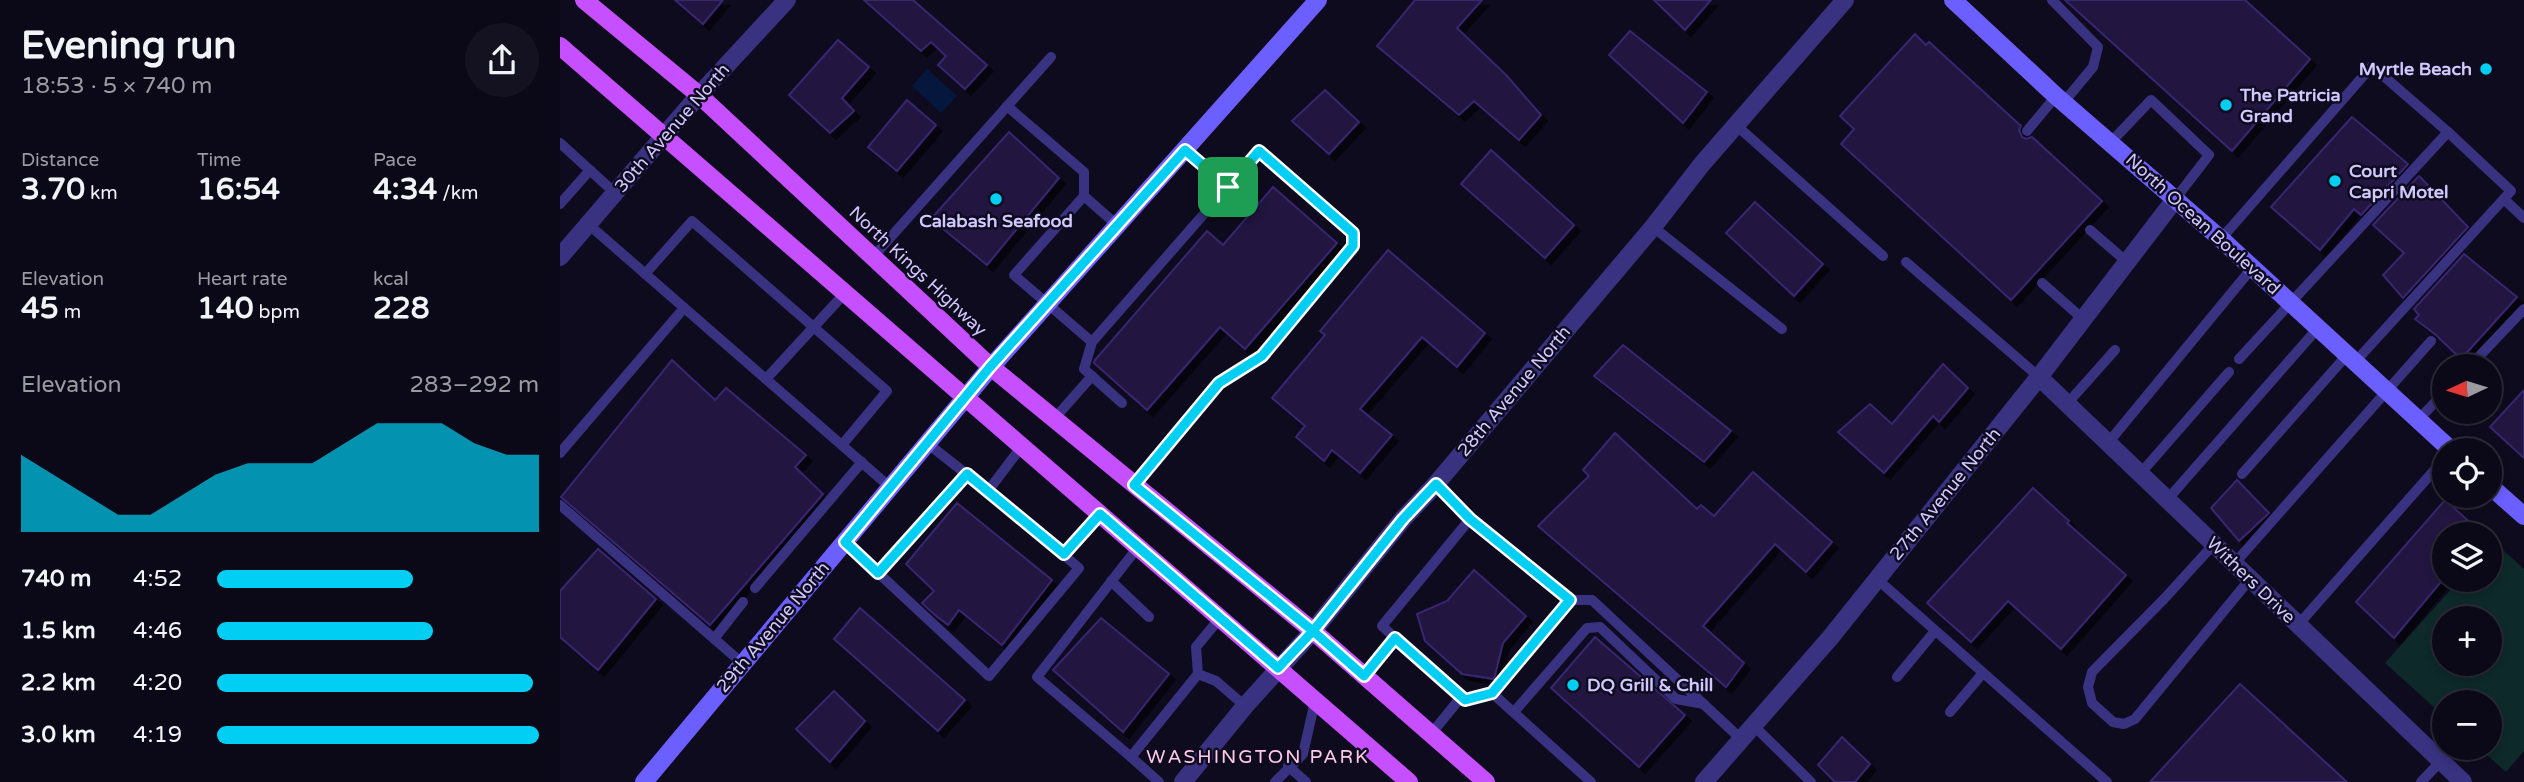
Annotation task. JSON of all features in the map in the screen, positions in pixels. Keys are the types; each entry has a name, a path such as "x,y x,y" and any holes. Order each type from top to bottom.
{"main road":[{"name":"North Kings Highway","path":"584,0 699,95 990,367 1313,631 1486,782"},
{"name":"29th Avenue North","path":"644,782 990,367 1318,0"},
{"name":"North Ocean Boulevard","path":"1953,0 2060,99 2176,198 2438,438"},
{"path":"560,46 1409,782"},
{"path":"2502,497 2524,516"}],"street":[{"name":"30th Avenue North","path":"560,257 699,95 787,0"},
{"name":"28th Avenue North","path":"1183,782 1653,227 1702,164 1845,0"},
{"name":"27th Avenue North","path":"1704,782 1877,579 2039,377 2176,198"},
{"name":"Withers Drive","path":"2039,377 2463,782"}],"lane":[{"path":"2026,131 2093,67 2098,47 2052,0"},
{"path":"873,257 1051,57"},
{"path":"2221,239 2372,66 2511,191 2242,474"},
{"path":"2111,142 2151,100 2209,155 2176,198"},
{"path":"1007,106 1084,173 1084,196 1014,275 1092,342"},
{"path":"1737,126 1883,256"},
{"path":"2239,359 2448,132"},
{"path":"560,143 615,193"},
{"path":"1185,150 1228,187"},
{"path":"1122,403 1084,369 1092,342 1259,151 1353,233 1353,246 1262,356 1219,383 1134,485"},
{"path":"560,204 590,170"},
{"path":"1084,196 1117,225"},
{"path":"2504,199 2524,218"},
{"path":"645,274 692,221 887,391 842,445"},
{"path":"588,224 891,488"},
{"path":"1653,227 1783,329"},
{"path":"2090,230 2127,262"},
{"path":"1906,262 2039,377"},
{"path":"2108,443 2252,268"},
{"path":"2042,283 2083,320"},
{"path":"766,379 845,293"},
{"path":"560,453 684,308"},
{"path":"2481,354 2524,309"},
{"path":"2167,500 2318,328"},
{"path":"2234,564 2431,341"},
{"path":"2066,405 2115,350"},
{"path":"2140,474 2229,372"},
{"path":"1054,419 1092,376"},
{"path":"2418,420 2432,405"},
{"path":"845,542 989,676 1079,568 927,443"},
{"path":"988,491 1021,446"},
{"path":"755,587 862,462"},
{"path":"2298,625 2432,473"},
{"path":"878,573 967,474"},
{"path":"1436,484 1470,519 1570,600 1592,600 1704,704 1748,733 1811,782"},
{"path":"560,505 742,663"},
{"path":"1064,554 1100,514"},
{"path":"1470,519 1382,626 1465,700 1492,693 1570,600"},
{"path":"2214,544 2164,600 2092,672 2088,687 2092,703 2113,722 2124,724 2135,719 2250,579"},
{"path":"1138,547 1037,677 1159,782"},
{"path":"1877,579 2107,782"},
{"path":"1111,581 1149,617"},
{"path":"713,639 743,602"},
{"path":"1131,757 1198,674 1196,647 1220,618"},
{"path":"1514,712 1587,628 1600,627 1676,699 1704,704"},
{"path":"1897,677 1935,631"},
{"path":"1364,676 1395,638"},
{"path":"1950,712 1983,673"},
{"path":"1198,674 1216,681 1245,706"},
{"path":"1492,693 1591,782"},
{"path":"1430,734 1462,696"},
{"path":"1275,782 1303,754 1315,701"},
{"path":"2421,782 2441,761"},
{"path":"1289,766 1306,782"}],"green space":[{"path":"2502,549 2524,569 2524,751 2506,772 2493,760 2502,760 2502,690 2432,690 2432,705 2385,663 2432,610 2432,676 2502,676 2502,606 2436,606 2448,592 2502,592"}],"water":[{"path":"927,69 957,96 941,113 912,86"}],"building":[{"path":"675,0 723,0 703,24"},
{"path":"864,0 913,0 987,65 965,89 938,65 946,56 931,42 921,51"},
{"path":"1415,0 1482,0 1457,28 1506,75 1541,115 1519,140 1474,101 1459,115 1377,46"},
{"path":"1654,0 1711,0 1685,30"},
{"name":"The Patricia Grand","path":"2065,0 2245,0 2310,59 2232,151"},
{"path":"1630,31 1707,92 1683,123 1609,55"},
{"path":"1915,34 1926,45 1929,42 2021,126 2019,130 2022,137 2032,137 2102,201 2011,300 1841,144 1854,129 1840,116"},
{"path":"838,40 869,67 842,98 854,111 830,133 789,95"},
{"path":"1325,90 1359,122 1329,154 1292,121"},
{"path":"907,100 936,125 897,171 868,147"},
{"name":"Court Capri Motel","path":"2352,117 2408,164 2361,215 2354,209 2320,250 2271,207"},
{"name":"Calabash Seafood","path":"1009,132 1059,178 987,265 931,219"},
{"path":"1491,150 1574,225 1545,258 1461,184"},
{"path":"2419,176 2468,227 2403,298 2383,275 2404,253 2373,225"},
{"path":"1273,187 1337,243 1245,349 1220,327 1147,410 1094,363 1095,360 1207,231 1223,245"},
{"path":"1755,202 1823,264 1794,296 1726,233"},
{"path":"1388,250 1485,333 1457,367 1422,337 1360,409 1392,435 1360,473 1332,450 1324,461 1296,437 1305,426 1272,398 1325,335 1320,331"},
{"path":"2464,254 2517,297 2466,354 2456,354 2415,319 2419,315 2414,309"},
{"path":"1623,345 1731,431 1704,462 1594,376"},
{"path":"672,360 715,400 726,388 806,455 795,467 823,494 710,625 561,497"},
{"path":"1943,364 1968,388 1939,422 1933,416 1884,473 1838,432 1870,404 1892,424"},
{"path":"2524,390 2524,458 2490,427 2493,424 2502,424 2502,414"},
{"path":"1615,433 1697,509 1701,505 1714,516 1753,472 1832,542 1806,572 1775,544 1703,626 1744,663 1726,687 1538,526 1589,476 1583,470"},
{"path":"2237,480 2269,513 2239,541 2211,508"},
{"path":"2033,488 2069,521 2067,523 2126,575 2061,649 2008,601 1971,642 1927,603"},
{"path":"957,503 1052,580 1002,645 959,610 948,625 935,615 922,603 934,591 906,564"},
{"path":"2438,508 2454,508 2470,522 2432,522 2432,592 2394,638 2356,602"},
{"path":"598,549 656,599 598,670 560,637 560,591"},
{"path":"1474,570 1526,616 1503,643 1494,679 1462,674 1425,641 1417,614 1447,601"},
{"path":"860,608 965,700 938,731 834,639"},
{"path":"1101,618 1169,674 1123,732 1053,670"},
{"path":"1595,637 1685,715 1639,767 1551,688"},
{"path":"2240,684 2347,782 2150,782"},
{"path":"834,691 865,721 830,762 796,729"},
{"path":"1842,737 1870,764 1855,782 1835,782 1818,765"}],"place":[{"name":"Myrtle Beach","path":"2486,69"},
{"name":"The Patricia Grand","path":"2226,105"},
{"name":"Court Capri Motel","path":"2335,181"},
{"name":"Calabash Seafood","path":"996,199"},
{"name":"DQ Grill & Chill","path":"1573,685"}],"district":[{"name":"WASHINGTON PARK","path":"1258,756"}],"route":[{"path":"1228,187 1185,150 990,367 845,542 878,573 967,474 1064,554 1100,514 1278,668 1313,631 1364,676 1395,638 1465,700 1492,693 1570,600 1470,519 1436,484 1403,519 1313,631 1134,485 1219,383 1262,356 1353,246 1353,233 1259,151 1228,187"}]}
